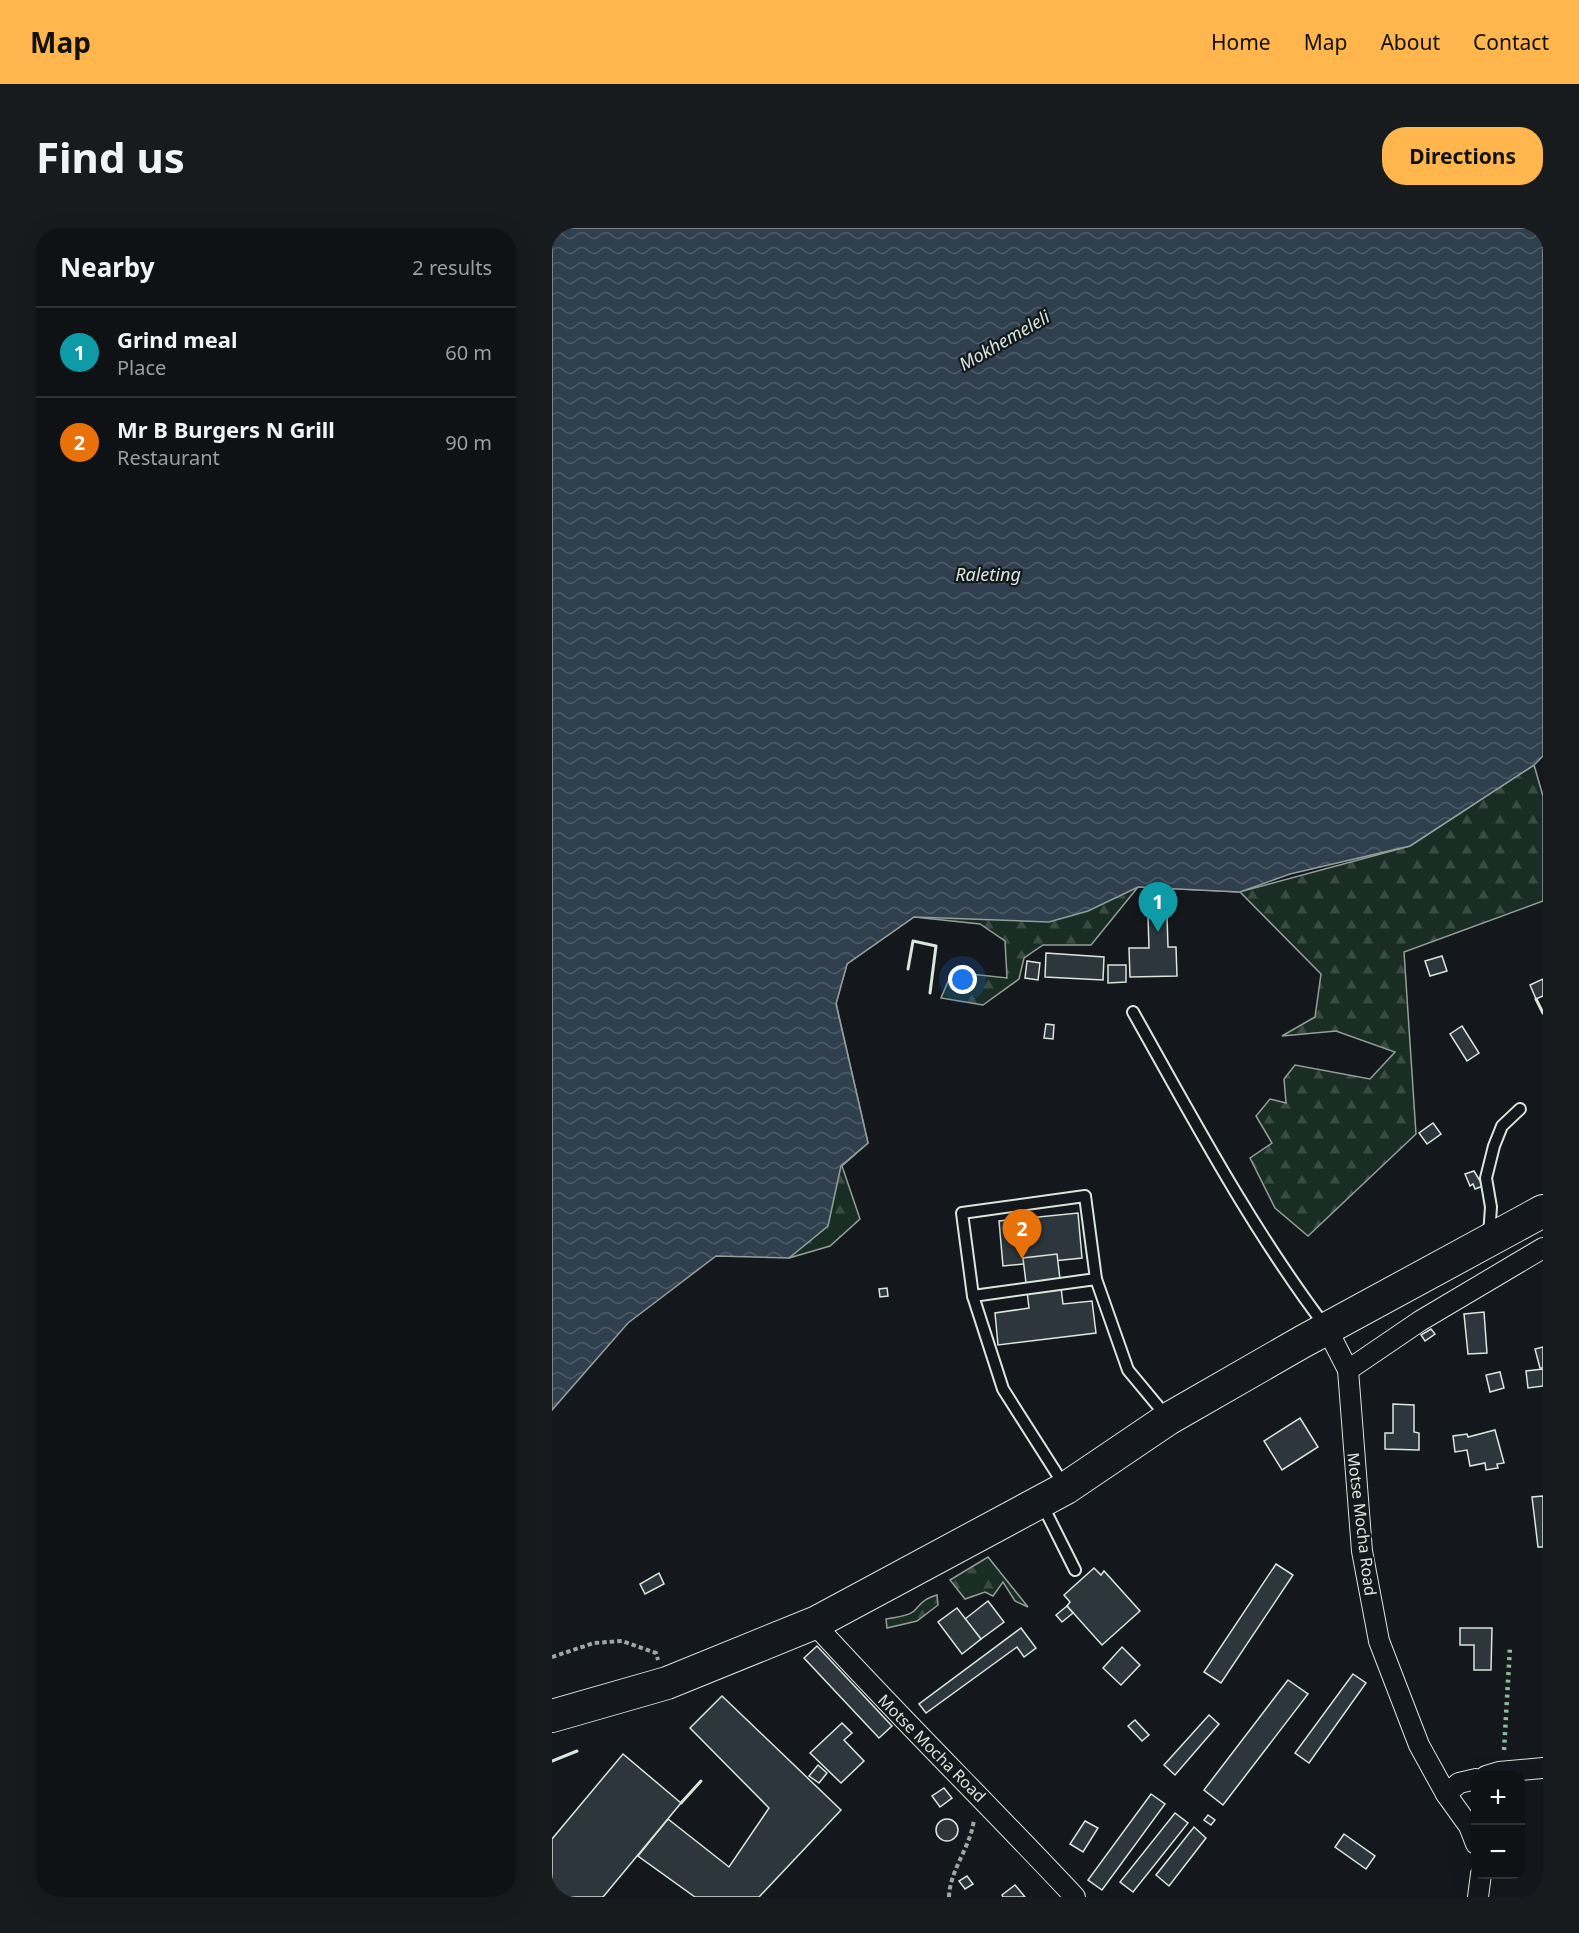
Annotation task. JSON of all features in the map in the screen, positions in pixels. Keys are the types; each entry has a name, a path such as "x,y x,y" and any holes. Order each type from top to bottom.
{"main road":[{"path":"552,1716 667,1683 817,1622 1053,1495 1168,1419 1543,1210"}],"street":[{"path":"1348,1370 1420,1321 1543,1248"},
{"name":"Motse Mocha Road","path":"1327,1329 1348,1370 1362,1551 1379,1641 1419,1745 1446,1794 1471,1831"},
{"name":"Motse Mocha Road","path":"817,1622 820,1630 897,1714 977,1792 1075,1897"},
{"path":"1510,1771 1543,1768"},
{"path":"1446,1794 1459,1783 1471,1780"},
{"path":"1478,1897 1480,1879"}],"lane":[{"path":"1133,1012 1233,1189 1300,1293 1327,1329"},
{"path":"1488,1241 1491,1207 1486,1178 1502,1126 1520,1110"},
{"path":"1075,1570 1053,1495 1003,1389 973,1296 962,1213 1085,1196 1096,1279 1128,1370 1168,1419"},
{"path":"973,1296 1096,1279"}],"path":[{"path":"552,1657 594,1643 622,1641 656,1653 667,1683"},
{"path":"949,1897 950,1887 974,1824 977,1792"}],"green space":[{"path":"552,577 759,874 1243,890 1243,891 1410,846 1534,765 1543,796 1543,901 1404,952 1416,1134 1308,1236 1275,1208 1250,1158 1272,1143 1256,1116 1270,1099 1286,1103 1284,1079 1295,1065 1370,1079 1395,1052 1336,1031 1282,1036 1315,1017 1321,974 1240,892 1138,887 1091,945 1043,945 1024,958 1019,979 983,1005 941,998 952,972 1007,978 1005,941 980,924 914,917 847,964 836,1003 868,1143 842,1166 860,1219 830,1246 789,1258"},
{"path":"988,1557 1028,1607 1015,1601 1003,1582 993,1596 985,1592 965,1599 950,1580"},
{"path":"937,1595 938,1605 917,1621 887,1628 886,1619 908,1614 926,1600"}],"water":[{"name":"Raleting","path":"554,228 1543,228 1543,756 1534,765 1410,846 1290,874 1240,892 1138,887 1088,911 1049,922 914,917 847,964 836,1004 868,1143 841,1166 828,1226 789,1258 716,1256 628,1323 552,1410 552,233"}],"building":[{"path":"1148,916 1167,916 1168,947 1176,947 1177,976 1130,977 1129,948 1149,948"},
{"path":"1046,953 1104,957 1103,980 1045,977"},
{"path":"1442,956 1447,971 1430,976 1425,961"},
{"path":"1027,961 1040,963 1038,980 1025,978"},
{"path":"1108,965 1126,965 1126,982 1108,983"},
{"path":"1543,979 1543,996 1536,999 1530,985"},
{"path":"1046,1024 1054,1025 1053,1039 1044,1038"},
{"path":"1462,1026 1479,1053 1467,1061 1450,1034"},
{"path":"1433,1123 1441,1134 1427,1144 1419,1133"},
{"path":"1474,1171 1483,1186 1475,1189 1473,1184 1470,1186 1465,1174"},
{"path":"1078,1213 1082,1258 1003,1266 999,1221"},
{"path":"1057,1254 1063,1304 1092,1301 1096,1333 998,1345 995,1313 1029,1308 1023,1258"},
{"path":"887,1288 888,1296 880,1297 879,1289"},
{"path":"1484,1312 1487,1353 1468,1354 1464,1314"},
{"path":"1431,1329 1435,1334 1425,1341 1421,1335"},
{"path":"1543,1347 1543,1368 1540,1368 1535,1349"},
{"path":"1543,1369 1543,1386 1528,1388 1526,1371"},
{"path":"1500,1372 1504,1388 1490,1392 1486,1375"},
{"path":"1393,1404 1414,1405 1414,1432 1419,1433 1419,1450 1385,1449 1385,1433 1393,1433"},
{"path":"1300,1418 1318,1447 1282,1470 1264,1441"},
{"path":"1495,1430 1504,1463 1497,1464 1498,1468 1486,1470 1485,1463 1470,1466 1467,1450 1455,1452 1453,1436 1467,1434 1468,1437"},
{"path":"1543,1496 1543,1547 1538,1547 1532,1497"},
{"path":"1276,1564 1293,1575 1221,1683 1204,1672"},
{"path":"1094,1568 1101,1575 1104,1571 1140,1611 1102,1645 1067,1606 1070,1602 1064,1595"},
{"path":"659,1573 664,1584 645,1594 640,1584"},
{"path":"988,1601 1004,1622 981,1639 965,1619"},
{"path":"1067,1606 1073,1613 1062,1622 1056,1615"},
{"path":"957,1608 981,1639 962,1654 938,1622"},
{"path":"1021,1628 1036,1648 1024,1657 1017,1647 926,1713 919,1704"},
{"path":"1460,1628 1492,1628 1491,1670 1474,1670 1474,1645 1460,1645"},
{"path":"817,1646 892,1726 879,1738 804,1658"},
{"path":"1122,1647 1140,1665 1121,1685 1103,1668"},
{"path":"1353,1674 1366,1683 1309,1763 1295,1753"},
{"path":"1288,1680 1308,1694 1223,1805 1204,1790"},
{"path":"722,1696 841,1810 759,1897 695,1897 638,1856 668,1819 729,1867 769,1808 690,1728"},
{"path":"1209,1715 1219,1724 1175,1775 1164,1765"},
{"path":"1135,1720 1149,1735 1142,1741 1128,1726"},
{"path":"842,1723 852,1733 844,1740 864,1761 841,1783 810,1753"},
{"path":"623,1754 681,1803 603,1897 552,1897 552,1839"},
{"path":"818,1765 827,1773 819,1783 809,1776"},
{"path":"944,1788 952,1798 940,1807 932,1796"},
{"path":"1151,1794 1165,1804 1102,1890 1088,1880"},
{"path":"1175,1813 1188,1823 1133,1892 1120,1882"},
{"path":"1208,1815 1215,1820 1211,1825 1204,1820"},
{"path":"947,1819 955,1822 958,1830 955,1838 947,1841 939,1838 936,1830 939,1822"},
{"path":"1085,1821 1098,1828 1083,1852 1070,1844"},
{"path":"1194,1827 1206,1838 1169,1886 1156,1875"},
{"path":"1344,1834 1375,1856 1366,1869 1335,1847"},
{"path":"967,1876 973,1884 965,1889 959,1881"},
{"path":"1015,1885 1025,1897 1003,1897 1002,1895"}],"hedge":[{"path":"1504,1750 1510,1647"}],"wall":[{"path":"908,969 913,941 936,946 930,993"},
{"path":"1536,999 1543,1013"},
{"path":"552,1761 577,1751"},
{"path":"681,1803 701,1781"}],"place":[{"name":"Grind meal","path":"1158,932"},
{"name":"Mr B Burgers N Grill","path":"1022,1259"}],"water label":[{"name":"Mokhemeleli","path":"1004,340"}]}
